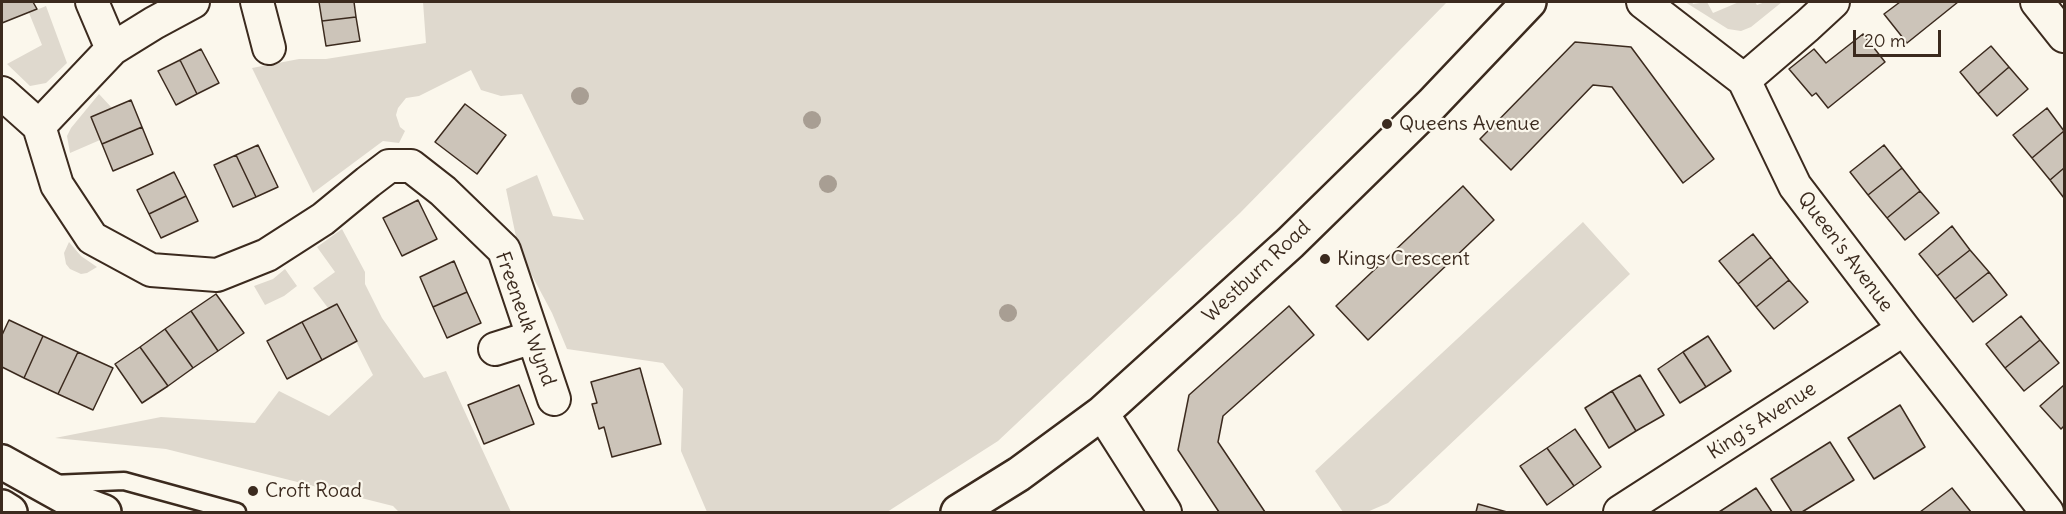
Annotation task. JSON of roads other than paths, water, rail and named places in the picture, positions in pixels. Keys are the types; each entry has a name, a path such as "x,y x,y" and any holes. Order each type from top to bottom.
{"street":[{"path":"92,2 112,49"},
{"path":"2,93 39,126 112,49 194,2"},
{"path":"257,2 269,48"},
{"name":"Westburn Road","path":"958,513 1019,474 1102,412 1290,243 1432,104 1529,2"},
{"name":"Queen's Avenue","path":"1643,2 1744,80 1796,186 2046,513"},
{"path":"1744,80 1833,2"},
{"path":"2037,2 2064,36"},
{"name":"Freeneuk Wynd","path":"39,126 57,185 92,238 150,270 217,275 267,255 323,219 389,166 411,166 443,191 504,250 554,399"},
{"name":"King's Avenue","path":"1620,513 1904,329"},
{"path":"495,349 533,337"},
{"path":"1102,412 1165,513"},
{"path":"2,462 66,498 104,513"},
{"path":"2,507 10,513"}],"lane":[{"path":"42,485 124,481 237,513"}],"place":[{"name":"Queens Avenue","path":"1387,124"},
{"name":"Kings Crescent","path":"1325,259"},
{"name":"Croft Road","path":"253,491"}]}
